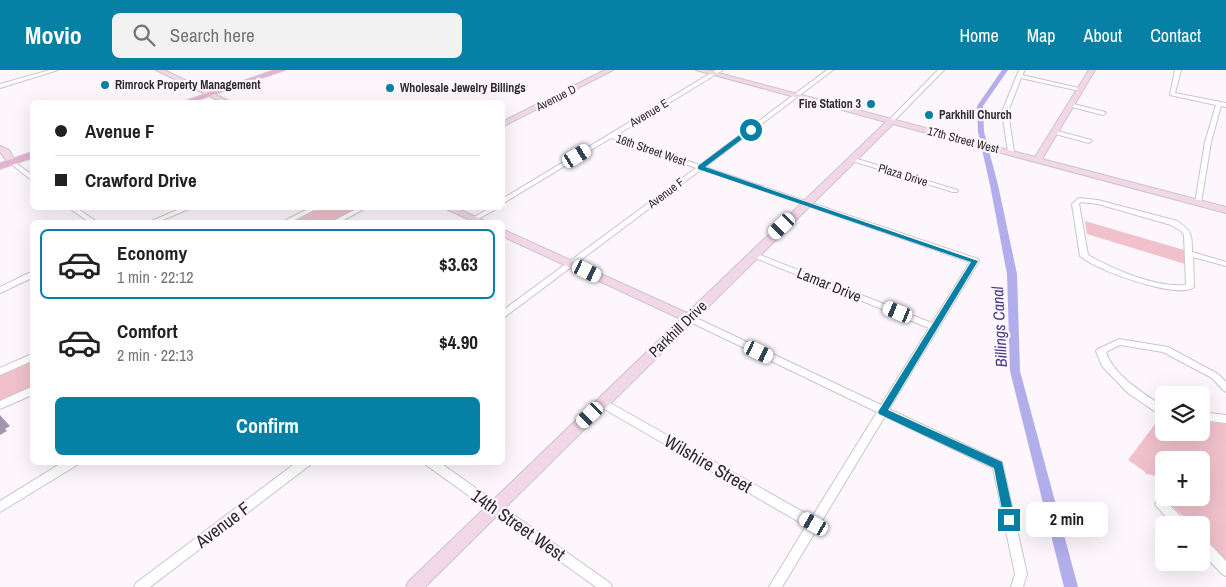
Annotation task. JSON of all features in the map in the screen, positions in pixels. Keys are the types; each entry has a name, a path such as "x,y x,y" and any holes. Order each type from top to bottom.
{"main road":[{"path":"192,100 281,70"},
{"path":"0,166 30,156"}],"street":[{"path":"0,86 55,70"},
{"path":"160,70 223,100"},
{"name":"Avenue D","path":"505,123 610,70"},
{"name":"17th Street West","path":"699,70 716,72 796,96 1226,210"},
{"name":"Avenue F","path":"505,314 830,70"},
{"name":"Parkhill Drive","path":"414,587 941,70"},
{"path":"1037,160 1092,70"},
{"path":"1178,70 1172,94 1223,105 1208,142 1198,203"},
{"name":"Avenue E","path":"505,200 716,72"},
{"path":"1011,152 1005,112 1021,73 1080,89"},
{"path":"0,79 8,84"},
{"path":"1070,105 1103,113"},
{"path":"1054,132 1089,141"},
{"name":"16th Street West","path":"610,136 975,261 934,327"},
{"path":"0,148 6,152 12,162 30,176"},
{"name":"Plaza Drive","path":"851,159 955,191"},
{"path":"1079,200 1098,202 1184,228 1188,235 1190,256 1190,287 1182,289 1168,288 1100,265 1084,256 1074,204 1079,200"},
{"path":"76,210 90,220"},
{"path":"158,220 182,210"},
{"path":"290,220 310,210"},
{"path":"340,220 358,210"},
{"path":"453,210 473,220"},
{"path":"476,220 491,210"},
{"path":"505,233 689,318 882,412 998,465 1021,574 1017,587"},
{"name":"Lamar Drive","path":"752,255 934,327"},
{"path":"1190,256 1226,264"},
{"path":"1190,256 1226,270"},
{"path":"0,290 30,277"},
{"path":"776,587 934,327"},
{"path":"1155,406 1131,390 1105,364 1101,351 1119,342 1165,349 1215,376 1226,388"},
{"path":"0,372 30,358"},
{"path":"0,405 30,391"},
{"name":"Wilshire Street","path":"602,403 814,524"},
{"path":"1210,417 1226,419"},
{"path":"0,507 68,465"},
{"name":"Avenue F","path":"140,587 302,465"},
{"name":"14th Street West","path":"434,465 606,587"},
{"path":"1163,506 1173,516"},
{"path":"1210,553 1226,570"}],"shaded area":[{"path":"317,210 354,210 335,220 297,220"},
{"path":"1085,221 1184,250 1185,264 1087,234"},
{"path":"30,363 30,387 0,401 0,376"},
{"path":"1210,422 1226,424 1226,560 1210,543 1210,516 1184,516 1172,506 1210,506 1210,451 1155,451 1155,476 1146,474 1128,460 1155,424 1155,441 1210,441"}],"waterway":[{"name":"Billings Canal","path":"1005,70 980,106 981,132 1012,274 1015,371 1071,587"}],"place":[{"name":"Rimrock Property Management","path":"105,85"},
{"name":"Wholesale Jewelry Billings","path":"390,88"},
{"name":"Fire Station 3","path":"871,104"},
{"name":"Parkhill Church","path":"929,115"}],"route":[{"path":"751,130 700,167 975,261 882,412 998,465 1009,520"}]}
